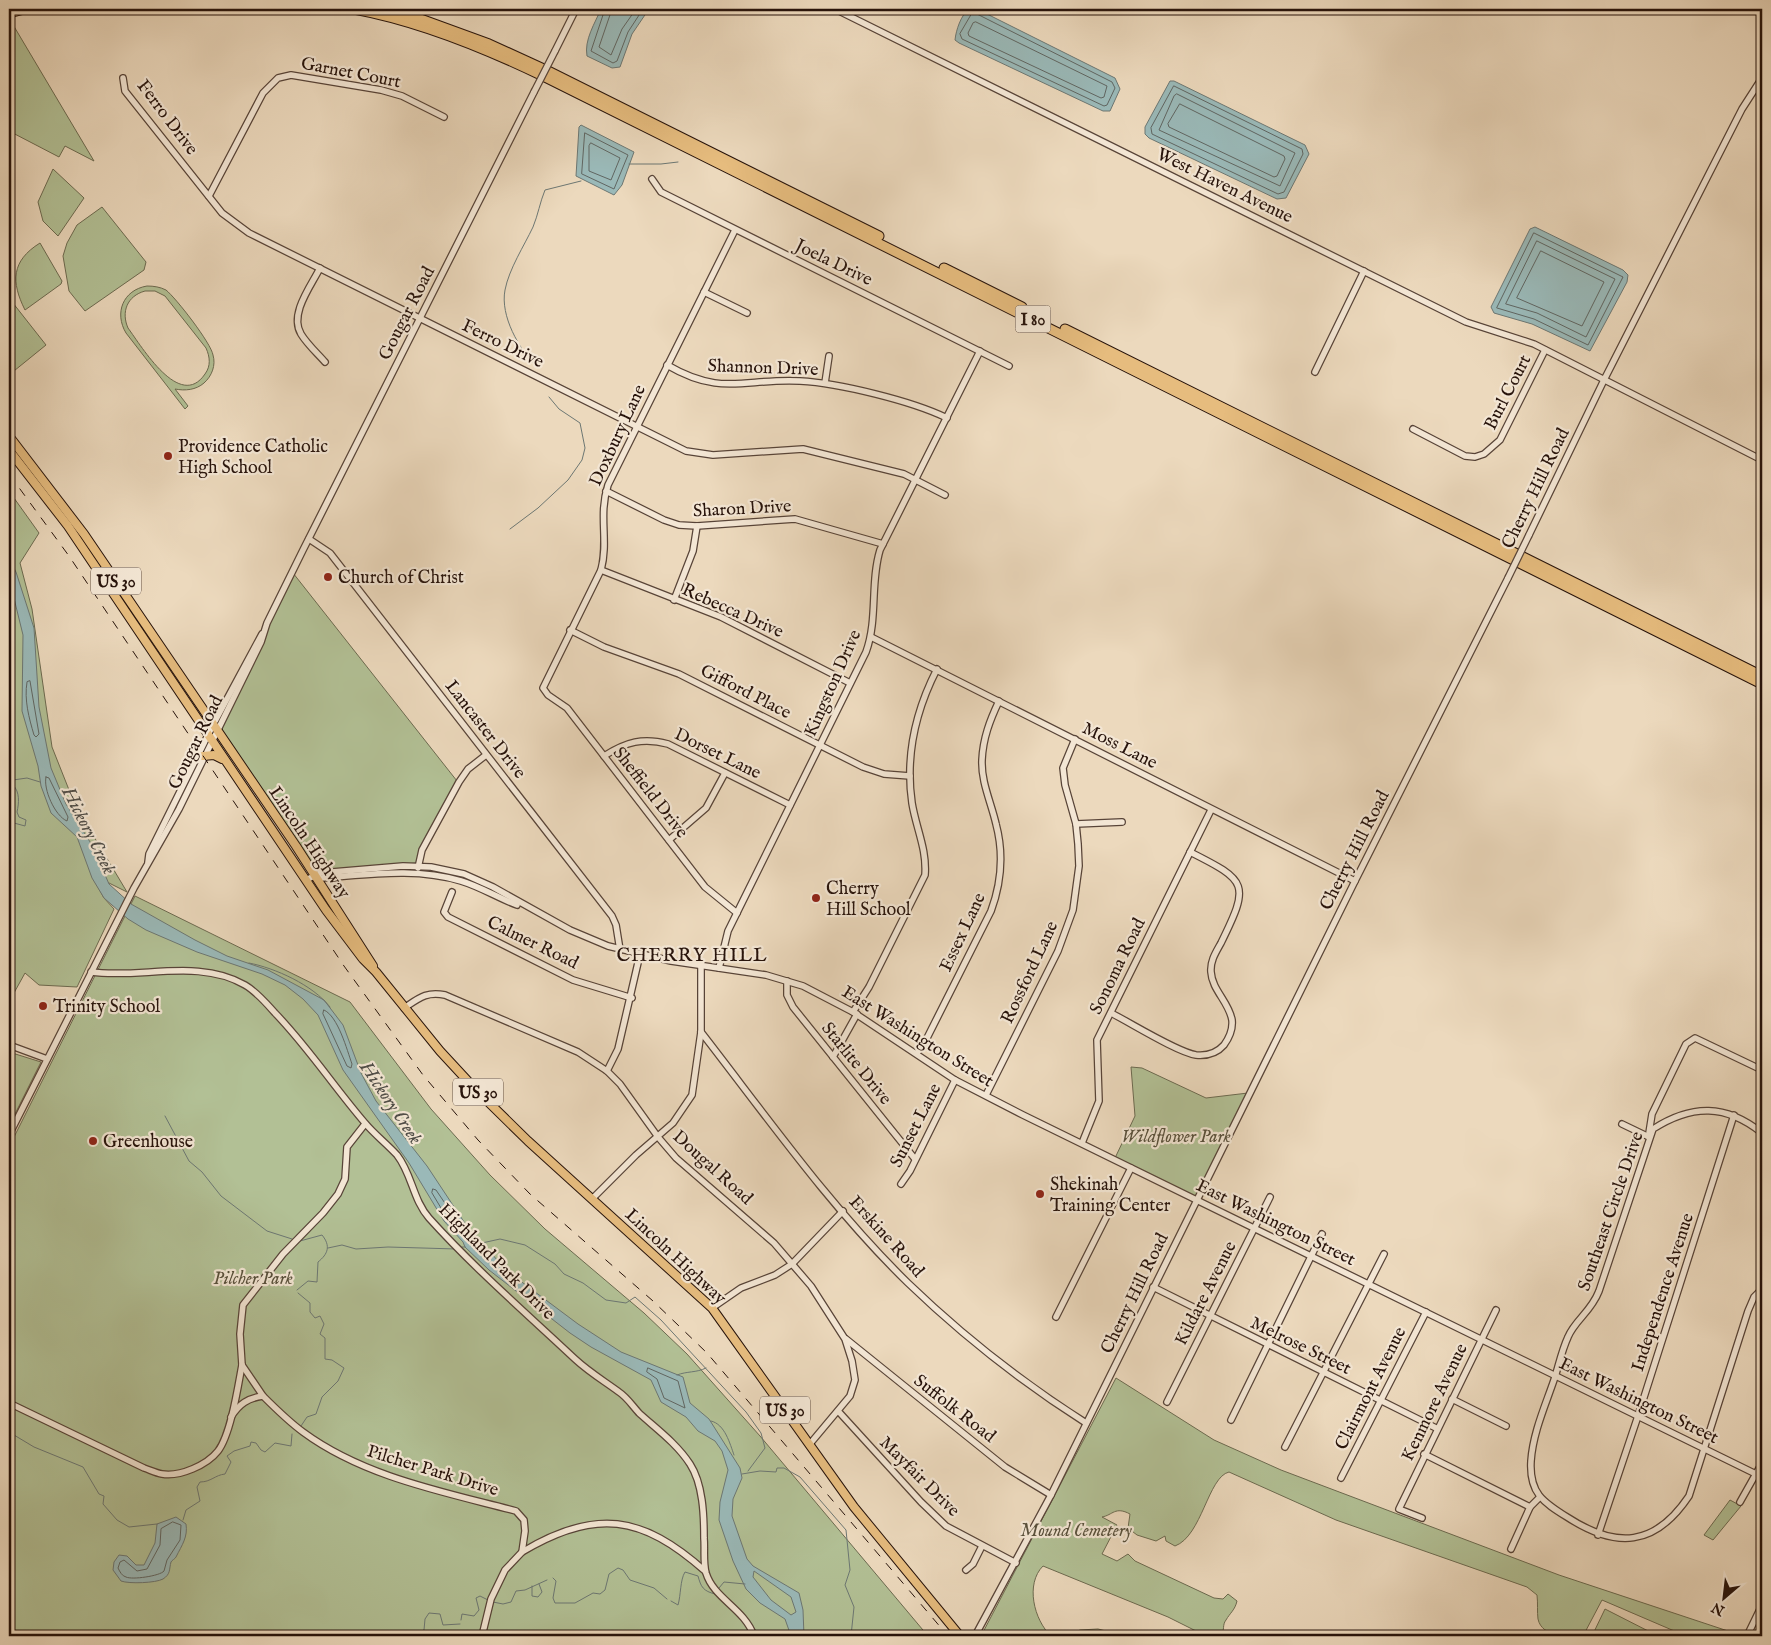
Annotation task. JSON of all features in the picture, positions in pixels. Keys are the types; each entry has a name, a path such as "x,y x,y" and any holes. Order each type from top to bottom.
{"highway":[{"path":"9,13 24,9"},
{"name":"I 80","path":"354,9 420,26 487,51 535,72 1762,684"},
{"name":"I 80","path":"393,9 480,40 546,70 1762,676"}],"main road":[{"name":"US 30","path":"9,436 74,520 215,728"},
{"name":"US 30","path":"9,450 68,526 210,738"},
{"name":"Lincoln Highway","path":"215,728 368,955 376,972"},
{"name":"Lincoln Highway","path":"210,738 349,941 404,1008 477,1091 528,1141 712,1308 854,1507 960,1636"},
{"path":"204,756 214,754 227,763"}],"street":[{"name":"Gougar Road","path":"147,864 149,854 261,642 264,630 309,539 576,9"},
{"name":"West Haven Avenue","path":"835,9 1466,322 1520,338 1762,460"},
{"name":"Garnet Court","path":"209,196 263,93 278,78 291,75 378,89 402,96 444,117"},
{"name":"Ferro Drive","path":"124,78 125,91 222,213 249,233 693,453 713,455 803,449 904,474 945,495"},
{"name":"Cherry Hill Road","path":"976,1636 1051,1495 1354,881 1508,578 1604,380 1742,108 1762,78"},
{"name":"Joela Drive","path":"652,179 661,192 1009,366"},
{"name":"Doxbury Lane","path":"543,688 601,570 605,552 602,520 606,491 636,426 735,230"},
{"path":"320,268 299,310 298,325 302,335 324,362"},
{"path":"1315,372 1364,271"},
{"path":"704,292 747,314"},
{"name":"Burl Court","path":"1413,429 1465,456 1475,457 1484,454 1500,440 1545,350"},
{"name":"Kingston Drive","path":"719,968 728,931 821,746 871,637 875,572 883,544 980,351"},
{"path":"825,383 829,356"},
{"name":"Shannon Drive","path":"667,365 692,378 713,384 790,381 825,383 920,407 947,418"},
{"name":"Sharon Drive","path":"606,491 668,522 696,526 796,519 883,544"},
{"path":"674,600 695,545 696,526"},
{"name":"Lancaster Drive","path":"309,539 330,553 612,916 618,931 620,950"},
{"name":"Rebecca Drive","path":"601,570 721,617 850,683"},
{"name":"Gifford Place","path":"570,630 604,647 679,674 821,746 873,770 890,775 910,776"},
{"name":"Moss Lane","path":"871,637 1354,881"},
{"path":"833,1057 925,874 926,860 912,803 910,747 916,717 937,669"},
{"name":"Sheffield Drive","path":"543,688 548,696 567,708 705,888 737,913"},
{"name":"Essex Lane","path":"917,1053 926,1040 992,911 998,893 1001,877 1000,842 983,780 982,762 988,725 999,701"},
{"name":"Gougar Road","path":"9,1135 134,888 175,817 204,756 210,738"},
{"name":"Rossford Lane","path":"986,1095 1066,930 1073,910 1079,866 1076,824 1065,785 1063,768 1075,739"},
{"name":"Dorset Lane","path":"604,756 632,741 655,740 668,744 790,805"},
{"path":"418,869 422,850 459,782 468,769 486,755"},
{"path":"669,840 706,808 725,773"},
{"name":"Sonoma Road","path":"1082,1143 1099,1101 1095,1049 1097,1040 1211,810"},
{"path":"1076,824 1122,822"},
{"path":"1111,1013 1195,1054 1206,1055 1216,1051 1229,1037 1232,1020 1212,980 1211,969 1214,957 1237,910 1240,893 1231,875 1190,852"},
{"name":"East Washington Street","path":"306,880 315,876 320,878 418,869 471,884 583,936 620,950 701,966 766,975 820,994 855,1013 955,1080 1759,1476"},
{"name":"Calmer Road","path":"452,892 444,907 444,912 448,917 573,980 632,998"},
{"path":"606,1071 618,1049 632,998 640,954"},
{"path":"592,1199 636,1155 673,1123 692,1095 701,1032 701,966"},
{"name":"Highland Park Drive","path":"91,972 104,974 182,971 231,978 246,986 286,1024 365,1124 397,1156 428,1216 474,1264 575,1359 597,1378 622,1394 638,1412 673,1443 692,1466 700,1488 703,1512 705,1571 711,1586 740,1612 754,1636"},
{"name":"Starlite Drive","path":"787,981 787,995 793,1007 915,1159"},
{"name":"Dougal Road","path":"404,1008 424,994 444,995 578,1052 606,1071 620,1084 658,1137 676,1158 745,1216 792,1264 816,1294 845,1339 855,1380 850,1396 839,1412 827,1422 809,1446"},
{"name":"Erskine Road","path":"701,1032 843,1211 908,1283 968,1336 1020,1377 1086,1423"},
{"path":"1622,1124 1649,1137 1652,1114 1690,1039 1695,1038 1762,1070"},
{"path":"9,1045 47,1058"},
{"name":"Sunset Lane","path":"900,1184 915,1159 955,1080"},
{"name":"Southeast Circle Drive","path":"1539,1498 1532,1478 1531,1462 1537,1432 1568,1336 1594,1304 1600,1291 1653,1129 1680,1115 1699,1111 1716,1111 1734,1115"},
{"path":"1734,1115 1762,1133"},
{"name":"Independence Avenue","path":"1598,1535 1734,1115"},
{"path":"9,1403 144,1468 163,1474 177,1474 210,1459 218,1451 231,1417 242,1365 240,1334 243,1306 283,1254 323,1213 338,1194 345,1179 347,1147 365,1124"},
{"path":"1056,1317 1131,1168"},
{"name":"Kildare Avenue","path":"1167,1402 1270,1197"},
{"path":"712,1308 726,1296 775,1275 792,1264 843,1211"},
{"path":"1231,1420 1322,1234"},
{"path":"1285,1447 1384,1254"},
{"name":"Melrose Street","path":"1153,1287 1436,1428"},
{"path":"1511,1549 1530,1507 1539,1498 1598,1535 1614,1539 1647,1534 1673,1518 1689,1496 1706,1449 1748,1311 1754,1297 1762,1289"},
{"name":"Kenmore Avenue","path":"1422,1518 1399,1508 1436,1428 1496,1310"},
{"name":"Clairmont Avenue","path":"1340,1478 1426,1312"},
{"name":"Suffolk Road","path":"845,1339 1005,1467 1051,1495"},
{"name":"Pilcher Park Drive","path":"242,1365 263,1396 304,1433 362,1466 421,1485 516,1511 524,1520 525,1531 522,1552"},
{"path":"231,1417 238,1406 252,1398 263,1396"},
{"path":"1452,1399 1506,1426"},
{"name":"Mayfair Drive","path":"839,1412 920,1502 946,1526 1016,1563"},
{"path":"1424,1454 1530,1507"},
{"path":"1740,1502 1759,1476 1762,1463"},
{"path":"482,1636 491,1600 505,1570 522,1552 569,1527 616,1522 660,1536 684,1552 705,1571"},
{"path":"966,1570 973,1564 982,1546"},
{"path":"1747,1636 1762,1605"}],"green space":[{"path":"9,18 94,161 65,146 59,157 9,131"},
{"path":"53,169 84,198 58,236 43,221 38,202"},
{"path":"102,207 146,262 144,270 85,311 69,291 63,256 67,243 77,225"},
{"path":"40,243 62,281 61,284 25,310 17,290 16,273 23,257"},
{"path":"150,286 166,290 193,321 211,349 214,366 207,380 194,389 175,389 188,406 185,409 126,333 122,325 121,310 123,304 132,292 139,288","holes":["155,291 165,296 206,348 209,365 205,374 195,383 184,385 173,381 162,372 128,328 125,316 127,305 139,293"]},
{"path":"9,298 46,345 9,375"},
{"path":"9,491 39,533 20,563 32,609 52,747 75,805 127,892 91,874 104,898 114,909 77,987 39,985 25,973 9,1002"},
{"path":"293,573 457,781 416,863 316,873 219,731"},
{"name":"Pilcher Park","path":"135,896 350,1002 431,1109 490,1175 545,1229 644,1313 687,1354 760,1436 928,1636 9,1636 9,1147"},
{"path":"9,1052 41,1062 9,1126"},
{"name":"Wildflower Park","path":"1131,1067 1142,1068 1206,1098 1248,1093 1195,1197 1115,1158 1135,1116"},
{"name":"Mound Cemetery","path":"1116,1378 1214,1440 1281,1470 1559,1575 1743,1636 1686,1636 1602,1600 1583,1636 1564,1636 1550,1633 1545,1630 1538,1619 1537,1595 1527,1587 1336,1520 1229,1472 1222,1476 1216,1484 1192,1531 1175,1546 1166,1541 1165,1536 1156,1541 1137,1535 1128,1528 1130,1514 1125,1512 1117,1511 1102,1517 1117,1525 1102,1554 1117,1561 1128,1554 1135,1561 1214,1598 1223,1599 1228,1594 1237,1601 1225,1622 1221,1636 1206,1636 1168,1617 1043,1566 1034,1582 1034,1602 1040,1621 1051,1636 981,1636"},
{"path":"1730,1500 1741,1506 1713,1540 1704,1535"},
{"path":"1605,1609 1658,1636 1592,1636"},
{"path":"1098,1629 1110,1632 1114,1636 1066,1636 1080,1630"}],"water":[{"path":"601,9 649,9 632,34 620,67 612,68 587,56 587,44"},
{"path":"969,9 977,9 1115,78 1120,89 1110,111 1103,111 959,43 955,40 958,27 961,19"},
{"path":"1170,81 1174,81 1305,145 1309,154 1286,198 1277,199 1149,138 1145,134 1145,127"},
{"path":"581,125 634,152 622,185 614,195 576,176 579,127"},
{"path":"1535,227 1623,270 1628,275 1627,282 1590,351 1532,324 1494,313 1491,307 1530,229"},
{"path":"9,559 16,572 34,628 39,707 51,768 66,804 92,845 109,884 131,904 195,940 227,956 268,970 324,1000 343,1025 361,1073 376,1101 427,1166 476,1240 482,1243 507,1271 578,1324 621,1352 683,1377 690,1403 709,1419 740,1468 742,1478 733,1499 732,1516 747,1559 753,1566 799,1593 803,1610 804,1636 791,1636 785,1619 760,1603 746,1589 733,1561 719,1520 720,1502 728,1470 722,1451 715,1441 698,1431 686,1417 661,1402 651,1380 591,1347 570,1333 489,1270 465,1247 463,1242 444,1221 409,1163 343,1070 318,1015 303,999 285,985 262,974 197,952 146,930 128,919 104,898 92,878 77,837 51,813 41,786 38,766 22,711 23,635 9,578","holes":["754,1571 791,1597 796,1612 791,1615 771,1600 753,1577"]},
{"path":"176,1517 186,1524 186,1533 176,1558 171,1562 167,1575 163,1579 149,1582 130,1583 121,1581 113,1570 114,1562 119,1555 127,1556 136,1565 144,1565 155,1543 157,1524"}],"waterway":[{"path":"629,164 678,162"},
{"path":"536,366 523,351 512,331 505,310 505,290 513,266 533,227 545,190 581,181"},
{"path":"510,529 538,508 568,480 582,460 585,448 580,423 559,409 549,397"},
{"path":"9,825 14,823 25,826 26,820 19,817 17,812 18,798 13,780 27,778 40,782"},
{"name":"Hickory Creek","path":"249,963 282,973 314,992 330,1007"},
{"path":"165,1116 189,1161 202,1172 221,1196 267,1231 292,1239"},
{"path":"297,1290 308,1281 317,1282 318,1262 327,1250 327,1243 322,1235 300,1241"},
{"path":"482,1243 500,1239 525,1245 555,1264 564,1274 583,1283 606,1300 626,1303 635,1297 661,1320 746,1412 761,1433 765,1448 748,1471"},
{"path":"328,1248 342,1245 356,1249 388,1247 456,1249"},
{"path":"298,1293 310,1303 310,1312 315,1318 320,1316 324,1324 320,1334 325,1338 325,1359 332,1360 344,1368 338,1381 322,1397 316,1414 307,1417 301,1426"},
{"path":"677,1375 706,1368"},
{"name":"Hickory Creek","path":"711,1421 723,1430 734,1455"},
{"path":"9,1432 34,1447 83,1467 99,1494 104,1496 103,1504 117,1520 129,1527 157,1524"},
{"path":"183,1520 186,1510 200,1501 197,1487 200,1482 225,1474 231,1462 227,1456 234,1451 250,1446 251,1442 256,1443 265,1452 275,1443 291,1446 292,1434"},
{"path":"742,1474 760,1471 776,1472 777,1468 784,1468 800,1477 846,1530 850,1570 845,1585 854,1607 851,1636"},
{"path":"553,1578 556,1581 553,1598 555,1603 575,1603 593,1593 600,1594 605,1590 609,1574 618,1568 623,1570 630,1580 654,1588 667,1599"},
{"path":"671,1601 678,1605 685,1572 698,1576 703,1588 715,1594"},
{"path":"493,1602 503,1604 511,1602 516,1591 525,1590 547,1580"},
{"path":"719,1588 724,1582 745,1584"},
{"path":"532,1586 532,1596 538,1597 542,1592 539,1584"},
{"path":"461,1620 462,1614 474,1616 479,1610 476,1598 480,1596 488,1600"},
{"path":"404,1636 407,1632 424,1630 425,1619 429,1613 440,1614 443,1625 460,1624"},
{"path":"311,1636 317,1634 320,1636"},
{"path":"329,1636 336,1636"}],"railway":[{"path":"9,474 69,556 344,966 423,1075 478,1140 530,1194 653,1301 707,1353 948,1636"}],"place":[{"name":"Providence Catholic High School","path":"168,456"},
{"name":"Church of Christ","path":"328,577"},
{"name":"Cherry Hill School","path":"816,898"},
{"name":"Trinity School","path":"43,1006"},
{"name":"Greenhouse","path":"93,1141"},
{"name":"Shekinah Training Center","path":"1040,1194"}],"district":[{"name":"CHERRY HILL","path":"692,954"}]}
